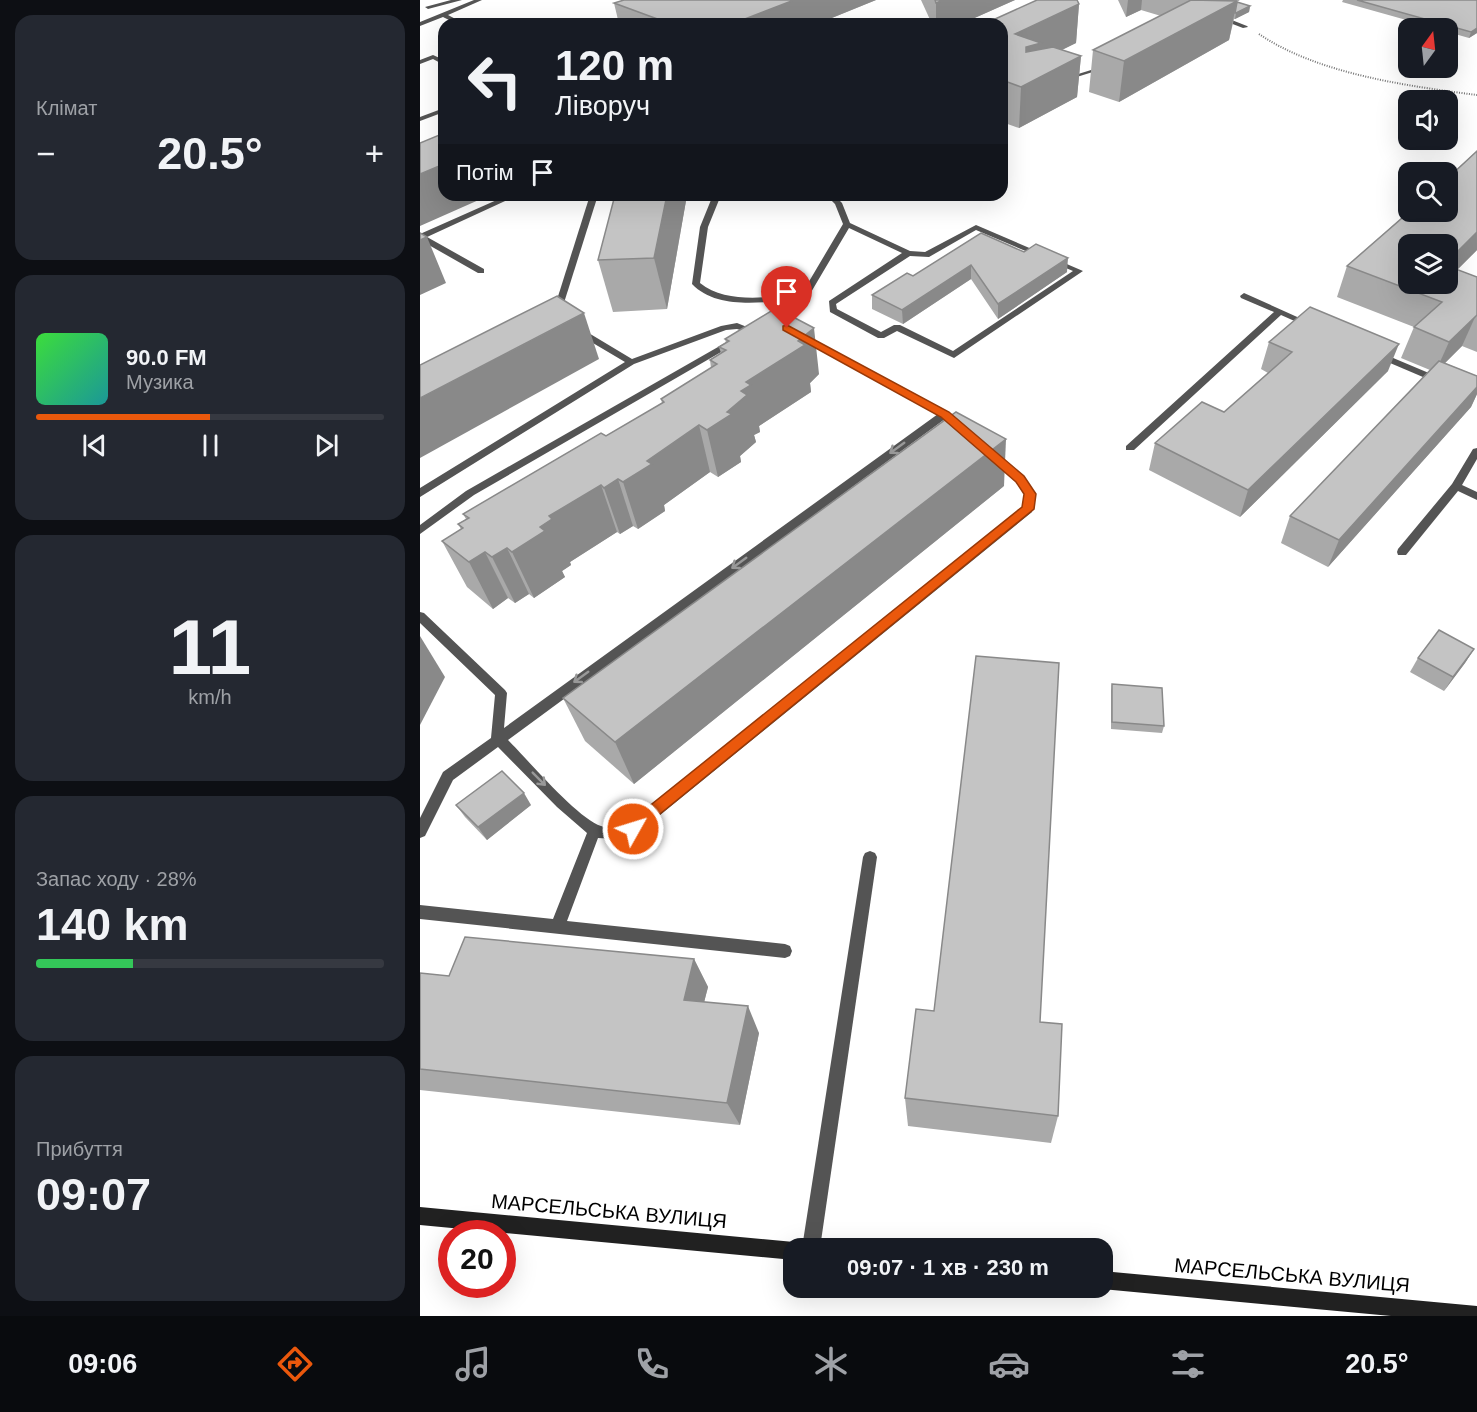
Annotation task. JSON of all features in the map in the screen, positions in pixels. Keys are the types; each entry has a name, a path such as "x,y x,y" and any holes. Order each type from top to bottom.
{"street":[{"name":"МАРСЕЛЬСЬКА ВУЛИЦЯ","path":"420,1215 783,1250"},
{"name":"МАРСЕЛЬСЬКА ВУЛИЦЯ","path":"1113,1281 1477,1316"}],"lane":[{"path":"428,7 459,0"},
{"path":"420,24 479,0"},
{"path":"443,15 449,18"},
{"path":"1215,16 1245,27"},
{"path":"420,62 433,57 438,60"},
{"path":"1058,81 1116,63"},
{"path":"420,119 438,112"},
{"path":"481,272 421,237 501,201"},
{"path":"559,306 592,201"},
{"path":"714,201 706,221 700,246 696,284 700,289 709,295 726,299 804,297"},
{"path":"836,201 847,224 908,253 926,255 976,227 1079,271 954,355 897,327 881,336 833,310 832,303 908,253"},
{"path":"420,530 470,493 753,331 776,322 804,297 847,224"},
{"path":"1244,296 1324,331"},
{"path":"1130,448 1280,312"},
{"path":"420,493 631,362 724,328 737,326 753,331"},
{"path":"573,328 631,362"},
{"path":"797,333 945,414 970,436"},
{"path":"1368,350 1455,388"},
{"path":"420,832 448,776 497,737 945,414"},
{"path":"497,737 594,831 615,834 633,829 1028,509 1030,494 1020,479 987,450"},
{"path":"1402,552 1456,486 1477,452"},
{"path":"1456,486 1477,496"},
{"path":"420,616 501,693 497,737"},
{"path":"558,926 594,831"},
{"path":"813,1238 870,857"},
{"path":"420,912 785,951"}],"path":[{"path":"1245,27 1270,45 1332,65 1418,86 1477,95"}],"building":[{"path":"624,0 794,0 748,18 655,18 614,3"},
{"path":"1037,0 1077,0 1079,4 1015,34 1041,43 1026,47 1026,52 1053,47 1081,56 1021,87 1008,82 1008,18 997,18"},
{"path":"1191,0 1237,1 1124,61 1093,50"},
{"path":"1357,0 1477,0 1477,28 1471,32 1458,28 1458,18 1421,18"},
{"path":"1237,2 1250,6 1235,13"},
{"path":"438,136 438,166 420,174 420,143"},
{"path":"1477,151 1477,232 1458,251 1458,234 1398,234 1398,285 1347,266 1398,222 1458,222 1458,169"},
{"path":"613,201 666,201 654,258 598,260"},
{"path":"420,233 427,237 420,240"},
{"path":"981,233 1024,252 1036,244 1068,258 998,304 971,265 902,310 872,295 907,273 913,276"},
{"path":"1458,270 1477,277 1477,315 1449,342 1414,327 1442,302 1421,294 1458,294"},
{"path":"557,296 584,313 420,398 420,365"},
{"path":"1310,307 1399,344 1248,490 1155,443 1202,402 1224,412 1292,352 1269,342"},
{"path":"776,308 814,328 798,341 805,345 746,382 751,385 741,391 747,395 727,412 732,414 707,430 699,425 647,461 652,464 623,482 618,479 604,488 601,485 549,516 552,519 540,527 545,531 512,552 507,548 492,557 485,552 469,562 442,541 463,528 458,524 469,518 463,514 601,433 606,436 664,402 661,399 717,364 710,360 726,350 719,347 729,341 725,339"},
{"path":"1439,361 1477,376 1477,387 1339,540 1290,516"},
{"path":"956,412 1006,439 615,742 563,698"},
{"path":"1439,630 1474,649 1453,677 1418,658"},
{"path":"976,656 1059,663 1040,1022 1062,1024 1058,1116 905,1098 916,1009 934,1011"},
{"path":"1112,684 1162,688 1164,726 1112,722"},
{"path":"502,771 524,793 478,827 456,805"},
{"path":"465,937 694,959 684,1000 748,1006 727,1103 420,1069 420,973 449,976"}],"route":[{"path":"633,829 1028,509 1030,494 1020,479 945,414 787,328"}]}
